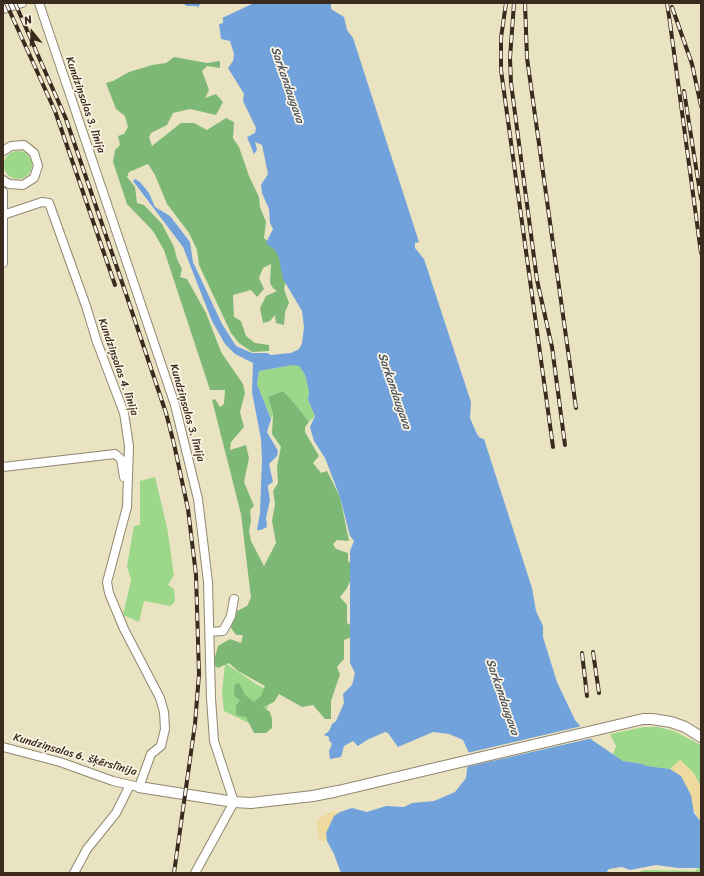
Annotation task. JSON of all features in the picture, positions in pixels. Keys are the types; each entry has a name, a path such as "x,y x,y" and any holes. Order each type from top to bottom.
{"street":[{"path":"3,10 22,3"},
{"name":"Kundziņsalas 3. līnija","path":"39,3 149,327 185,441 203,528 208,582 211,698 214,741 234,802"},
{"path":"3,151 10,146 24,145 34,153 37,159 37,172 29,182 16,186 6,182 3,192 3,263"},
{"name":"Kundziņsalas 4. līnija","path":"4,215 42,202 49,203 86,306 97,342 124,413 129,446 127,507 106,582 109,594 124,629 160,698 164,712 164,729 161,746 151,754 134,786 116,813 87,849 74,873"},
{"path":"3,467 115,454 121,459 124,478 128,487"},
{"path":"210,632 223,631 231,616 234,599"},
{"name":"Kundziņsalas 6. šķērslīnija","path":"3,747 60,762 113,781 134,786 234,802 251,802 313,796 643,719 659,720 685,727 701,737"},
{"path":"195,873 211,840 234,802"}],"green space":[{"path":"174,57 207,63 220,61 220,68 207,66 202,71 209,90 205,98 216,94 223,102 216,115 190,109 173,113 167,125 151,133 149,137 152,146 181,123 194,123 207,130 226,118 234,122 233,138 239,147 249,176 259,197 260,207 266,222 264,238 280,253 288,273 284,289 289,303 285,312 284,325 276,323 275,315 270,321 263,323 260,308 266,296 277,291 270,283 271,264 263,268 259,278 264,289 257,297 251,290 233,295 234,317 241,321 246,336 255,343 269,345 269,351 252,352 239,343 231,333 199,265 197,250 189,233 167,204 155,175 148,164 129,172 127,177 135,187 137,203 144,205 162,224 174,247 177,259 182,269 180,277 187,279 206,313 221,352 243,384 245,393 240,412 244,427 231,442 230,450 246,445 249,458 244,482 254,506 250,510 251,521 249,531 251,541 264,566 276,543 272,521 275,504 273,491 278,483 277,467 281,447 272,434 273,414 268,397 283,391 309,422 305,427 305,432 319,456 313,463 321,473 327,471 340,497 349,541 337,540 333,544 336,549 348,553 348,561 356,568 347,588 340,597 347,605 347,623 353,627 354,636 344,640 344,659 337,667 340,674 331,701 331,719 325,719 313,705 302,707 279,694 274,702 263,707 270,712 272,719 272,728 266,733 254,733 246,717 236,715 236,706 240,700 234,696 235,684 239,683 245,695 254,702 261,696 265,686 238,671 229,663 218,668 213,664 218,646 230,639 241,643 243,635 236,635 231,628 235,612 247,606 251,598 241,514 212,400 215,399 220,407 224,404 225,390 210,390 164,250 153,231 127,204 113,162 115,150 120,145 118,136 124,134 128,127 125,116 116,109 106,83 113,81 129,72 152,65 166,63"},
{"path":"18,151 28,155 32,165 28,175 18,179 8,175 4,165 8,155"},
{"path":"293,365 299,366 305,375 309,391 308,400 315,416 309,422 283,391 268,397 273,414 271,418 257,384 259,371"},
{"path":"155,477 167,527 174,575 168,585 174,589 175,602 170,606 144,601 139,622 123,615 131,580 127,566 134,526 140,525 140,481"},
{"path":"225,663 259,686 275,693 257,727 224,711 222,694"},
{"path":"644,727 658,727 674,731 701,745 701,798 700,785 695,775 680,760 670,769 623,761 613,754 616,746 610,734"},
{"path":"698,868 701,868 701,873 636,873 644,870 695,871"}],"sand":[{"path":"680,760 693,772 700,785 701,822 670,769"},
{"path":"332,811 340,812 334,816 326,833 327,841 322,841 319,839 317,824 320,818"}],"water":[{"path":"182,3 201,3 198,7 219,24 196,6 187,6"},
{"name":"Sarkandaugava","path":"204,3 331,3 331,9 344,17 347,30 353,38 419,242 415,243 415,248 424,259 471,402 470,418 477,434 480,438 484,439 532,588 536,611 543,626 543,637 557,682 575,720 592,740 623,761 670,769 681,776 691,795 694,813 701,822 701,868 678,868 656,865 630,870 622,867 609,869 606,873 341,873 334,854 327,841 326,833 334,816 340,812 352,808 367,812 386,806 404,807 412,803 434,801 455,792 466,778 469,753 463,740 449,734 433,732 398,747 388,733 385,732 358,746 353,741 344,746 341,757 330,759 329,751 332,744 329,737 324,735 336,721 344,703 343,694 352,685 355,673 350,663 350,551 354,541 350,536 340,497 325,458 314,441 310,427 315,416 308,400 309,391 305,375 299,366 293,365 259,371 257,384 271,419 267,432 278,451 277,456 269,464 273,482 268,485 270,500 266,518 267,527 257,530 260,513 262,459 261,439 252,392 253,363 235,354 225,344 212,321 183,247 133,181 135,179 140,182 149,193 155,207 170,216 190,242 193,262 222,324 236,346 252,353 267,353 271,355 291,353 299,349 302,343 304,327 302,311 283,279 279,258 275,250 266,243 273,229 270,223 269,209 262,193 261,185 268,174 262,145 255,142 257,150 254,154 247,137 255,133 256,128 243,101 244,94 228,68 233,61 234,54 230,41 221,39 219,24 223,23 223,19"}],"pier":[{"path":"209,3 254,3 220,19 203,5"},
{"path":"201,7 218,20 213,22 196,9"},
{"path":"582,726 593,738 466,767 467,753"}],"railway":[{"path":"6,3 55,111 115,285"},
{"path":"15,3 66,119 125,291 166,413 188,509 196,575 199,674 195,724 174,873"},
{"path":"506,3 501,38 501,70 553,447"},
{"path":"514,3 510,58 511,83 537,280 552,347 565,445"},
{"path":"525,3 527,58 576,408"},
{"path":"667,3 671,29"},
{"path":"672,7 692,64 701,106"},
{"path":"670,23 701,253"},
{"path":"684,91 701,199"},
{"path":"593,652 599,693"},
{"path":"582,653 587,696"}]}
